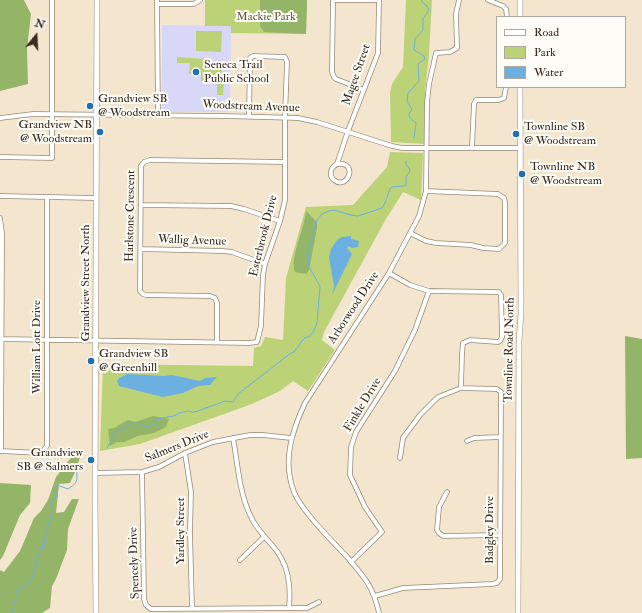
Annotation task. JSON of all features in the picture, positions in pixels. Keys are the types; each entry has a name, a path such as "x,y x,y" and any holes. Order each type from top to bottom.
{"street":[{"path":"0,158 52,158 52,0"},
{"name":"Grandview Street North","path":"96,613 95,198 97,0"},
{"path":"158,115 157,2 194,4 200,0"},
{"path":"364,90 336,79 332,72 334,0 379,0"},
{"name":"Magee Street","path":"337,164 378,53 379,0"},
{"name":"Arborwood Drive","path":"379,613 375,596 363,575 306,511 294,493 287,460 291,438 297,420 306,403 389,273 418,216 426,191 427,104 429,84 436,53 450,52 457,48 456,14 459,0"},
{"path":"488,0 503,6 506,9 507,16"},
{"path":"520,0 520,16"},
{"name":"Esterbrook Drive","path":"1,339 257,342 261,326 262,288 265,264 280,221 285,200 287,59 285,57 253,56 250,58 249,116"},
{"path":"472,148 474,104 476,100 499,100 504,98 506,88"},
{"name":"Townline Road North","path":"518,613 519,340 521,314 520,88"},
{"name":"Woodstream Avenue","path":"0,118 33,114 285,117 317,122 402,148 520,148"},
{"name":"Harlstone Crescent","path":"217,342 217,303 215,298 210,296 146,295 141,293 141,166 146,161 285,162"},
{"path":"343,163 350,170 349,176 345,181 339,182 332,176 332,167 337,164 343,163"},
{"path":"410,233 426,241 471,245 483,248 499,249 505,243 505,202 502,196 498,194 426,191"},
{"path":"0,196 95,198"},
{"name":"William Lott Drive","path":"1,451 42,453 47,446 47,197"},
{"path":"141,205 231,206 280,221"},
{"path":"0,218 2,234 1,451"},
{"name":"Wallig Avenue","path":"141,250 232,252 265,264"},
{"path":"389,273 410,285 429,291 499,292 501,295 502,337 500,341 470,340 463,343 461,388 438,397 420,415 403,438 400,458"},
{"name":"Finkle Drive","path":"351,562 382,532 365,507 350,475 351,447 356,432 395,371 415,330 429,291"},
{"name":"Badgley Drive","path":"375,596 403,588 497,583 500,579 501,392 497,389 461,388"},
{"name":"Salmers Drive","path":"95,473 142,472 159,467 185,453 213,442 233,438 250,435 263,435 291,438"},
{"path":"467,441 474,438 500,437"},
{"path":"233,438 239,476 246,506 252,519 264,537 280,554 286,566 290,579 289,608"},
{"name":"Yardley Street","path":"185,453 191,492 190,532 192,609"},
{"name":"Spencely Drive","path":"142,472 144,599 146,605 150,609 257,611 307,608 319,602"},
{"path":"447,492 439,507 439,533 443,536 500,535"},
{"path":"240,560 264,537"}],"shaded area":[{"name":"Seneca Trail Public School","path":"162,25 231,26 230,112 162,112"}],"green space":[{"path":"0,0 24,0 31,14 27,49 28,84 0,91"},
{"name":"Mackie Park","path":"205,0 307,0 306,34 231,33 231,26 205,26"},
{"path":"260,0 307,0 306,34 264,32 260,26"},
{"path":"406,0 432,0 429,55 425,91 424,144 391,142 390,93 392,84 403,67"},
{"path":"196,31 222,31 221,52 196,51"},
{"path":"177,57 206,59 221,69 224,79 223,95 217,95 217,82 201,81 201,73 189,74 190,63 177,63"},
{"path":"390,152 423,153 421,200 403,192 386,219 324,332 322,340 335,350 308,391 293,381 280,391 252,404 140,444 100,451 103,364 253,366 254,348 261,346 265,337 283,340 286,278 306,207 353,205 387,167"},
{"path":"306,211 317,222 317,228 309,270 306,274 295,272 294,259"},
{"path":"625,336 642,339 642,458 626,459"},
{"path":"153,416 169,419 166,427 154,433 138,436 124,442 117,442 110,446 108,429 114,428 128,420 135,422"},
{"path":"81,454 70,483 59,484 56,513 64,512 72,499 79,499 68,529 67,550 52,586 50,608 42,613 0,613 0,570 4,572 20,551 34,518 41,511 48,500 56,477 73,455"},
{"path":"0,483 31,485 30,503 20,515 0,560"}],"water":[{"path":"351,236 351,239 359,241 358,247 352,248 349,246 347,248 352,254 332,295 334,286 329,257 331,249 337,240 342,237"},
{"path":"127,374 172,375 200,381 205,378 217,377 210,385 198,386 183,393 163,397 119,386 117,381 119,378"}],"waterway":[{"path":"414,138 416,123 409,117 412,109 407,102 408,93 419,81 418,64 425,59 424,56 414,50 415,39 423,30 423,19 429,10 421,1 422,0"},
{"path":"107,448 114,433 132,424 138,423 145,426 154,425 157,419 174,416 188,411 198,411 225,401 233,402 238,394 294,352 302,341 306,337 309,337 313,332 317,323 320,286 309,267 308,254 317,220 322,214 334,210 358,216 382,208 392,187 406,185 406,176 410,170 406,164 406,161"},
{"path":"12,613 17,593 20,588 27,584 32,578 41,547 45,546 44,540 52,511 51,505 54,498 58,496 55,490 57,485 68,489 72,486 77,480 78,468 82,465"}],"place":[{"name":"Seneca Trail Public School","path":"196,72"},
{"name":"Grandview SB @ Woodstream","path":"90,106"},
{"name":"Grandview NB @ Woodstream","path":"100,132"},
{"name":"Townline SB @ Woodstream","path":"516,134"},
{"name":"Townline NB @ Woodstream","path":"522,174"},
{"name":"Grandview SB @ Greenhill","path":"91,361"},
{"name":"Grandview SB @ Salmers","path":"91,460"}]}
